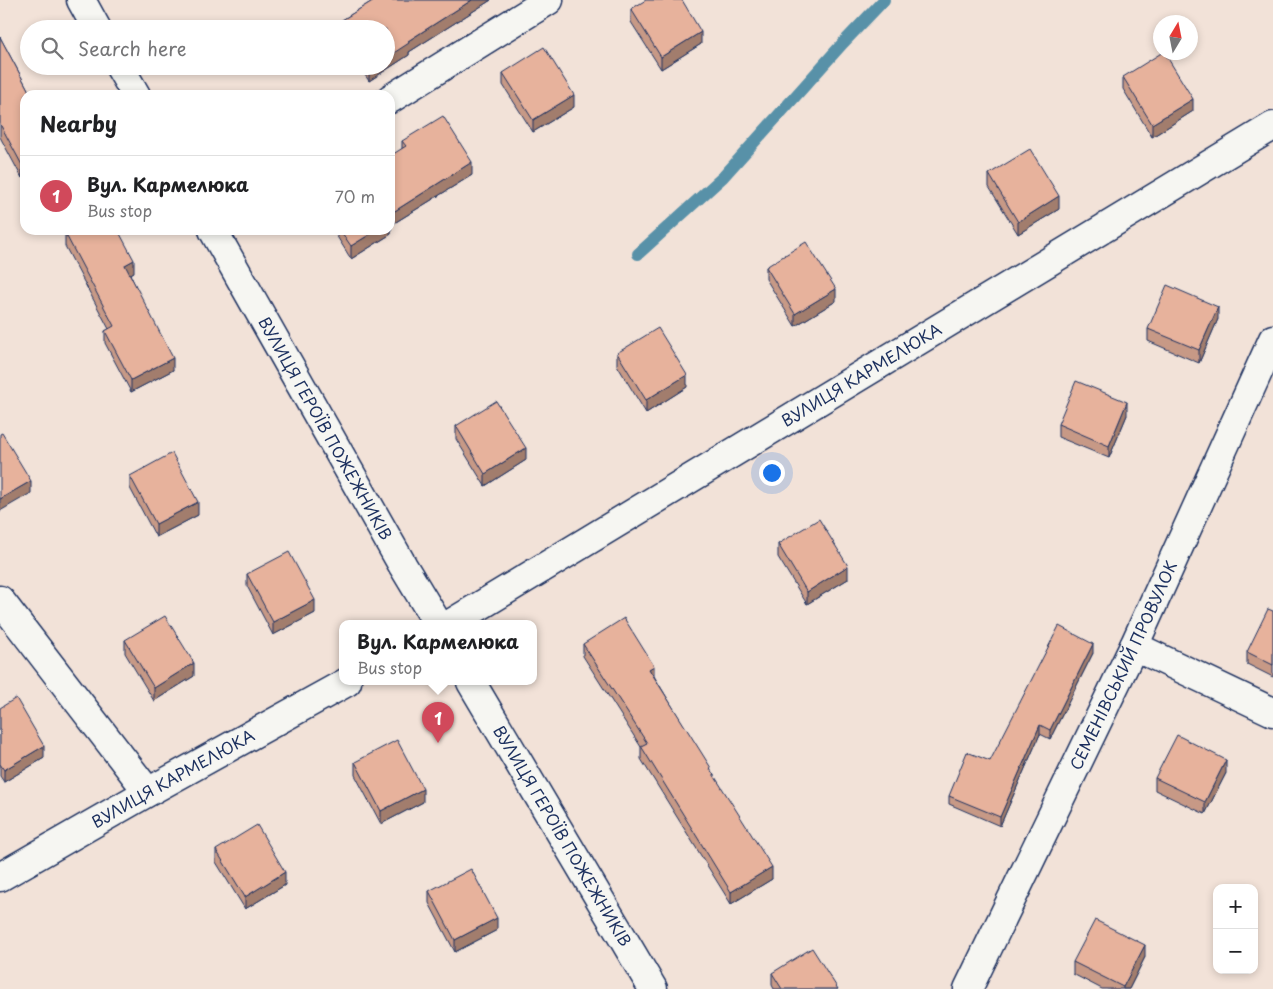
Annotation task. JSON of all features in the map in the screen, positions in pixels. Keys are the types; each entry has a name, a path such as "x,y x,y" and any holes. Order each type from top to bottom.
{"street":[{"path":"81,0 92,20"},
{"path":"395,96 549,0"},
{"path":"124,75 133,90"},
{"name":"ВУЛИЦЯ КАРМЕЛЮКА","path":"457,620 1273,126"},
{"name":"ВУЛИЦЯ ГЕРОЇВ ПОЖЕЖНИКІВ","path":"216,235 403,566 436,620"},
{"name":"СЕМЕНІВСЬКИЙ ПРОВУЛОК","path":"968,989 1134,646 1273,339"},
{"path":"0,600 148,792"},
{"path":"1134,646 1273,712"},
{"name":"ВУЛИЦЯ КАРМЕЛЮКА","path":"0,877 148,792 343,685"},
{"name":"ВУЛИЦЯ ГЕРОЇВ ПОЖЕЖНИКІВ","path":"473,685 653,989"}],"building":[{"path":"374,0 472,0 408,41 409,43 395,52 395,20 342,20"},
{"path":"646,0 682,0 701,32 661,57 631,9"},
{"path":"0,37 28,90 20,90 20,161 0,124"},
{"path":"544,47 574,95 533,120 503,73"},
{"path":"1153,58 1153,60 1169,60 1193,99 1152,124 1123,77"},
{"path":"443,116 472,162 395,211 395,153 406,146 402,141"},
{"path":"1030,149 1059,196 1018,222 989,174"},
{"path":"66,235 121,235 134,260 125,265 173,358 131,380 105,331 114,326"},
{"path":"343,235 369,235 351,246"},
{"path":"806,242 836,289 795,314 766,267"},
{"path":"1167,285 1218,307 1199,350 1148,329"},
{"path":"658,328 687,375 646,400 617,353"},
{"path":"1076,381 1127,402 1109,446 1058,424"},
{"path":"496,401 526,448 485,474 456,426"},
{"path":"2,433 31,481 0,499 0,434"},
{"path":"172,453 198,502 156,524 130,476"},
{"path":"819,519 848,566 807,592 778,544"},
{"path":"289,552 315,600 273,622 247,574"},
{"path":"1268,609 1273,611 1273,665 1247,652"},
{"path":"165,616 194,663 154,688 125,640"},
{"path":"624,618 654,666 649,669 772,867 731,892 641,746 647,743 583,644"},
{"path":"1059,626 1093,644 1050,730 1040,725 1000,817 949,796 967,752 990,761"},
{"path":"16,698 44,746 4,770 0,764 0,708"},
{"path":"1177,735 1226,760 1205,802 1155,778"},
{"path":"397,740 423,789 381,811 355,762"},
{"path":"257,825 285,872 245,897 216,850"},
{"path":"471,869 497,918 455,940 429,891"},
{"path":"1095,920 1145,945 1123,987 1073,962"},
{"path":"812,948 838,989 782,989 772,973"}],"waterway":[{"path":"638,254 723,177 884,0"}],"place":[{"name":"Вул. Кармелюка","path":"438,743"}]}
